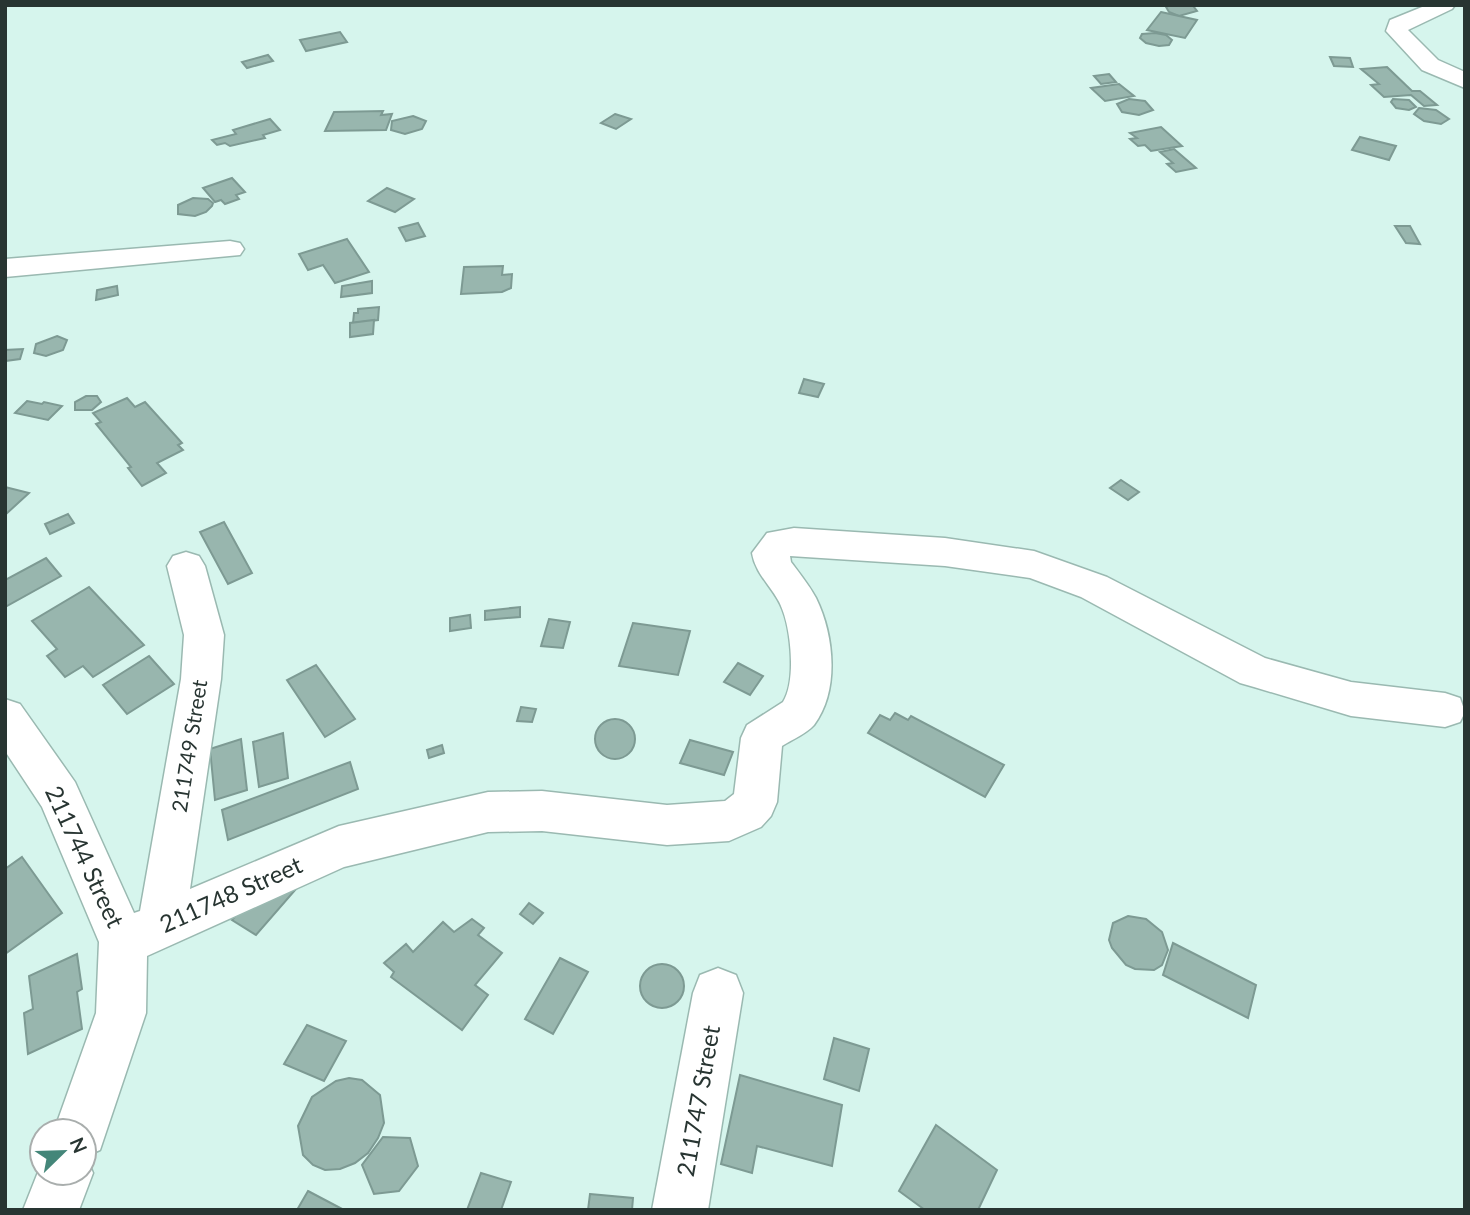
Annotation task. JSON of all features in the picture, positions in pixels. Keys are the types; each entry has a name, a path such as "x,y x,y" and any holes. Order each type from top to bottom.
{"street":[{"path":"1445,5 1398,25 1397,31 1430,65 1465,82"},
{"path":"5,268 230,249"},
{"name":"211748 Street","path":"142,934 339,847 488,812 542,811 667,825 729,821 745,813 755,802 762,738 799,712 807,699 810,683 809,633 797,599 771,562 770,553 780,543 945,552 1034,565 1094,587 1254,671 1350,699 1445,710"},
{"name":"211749 Street","path":"142,934 201,679 204,635 186,566"},
{"name":"211744 Street","path":"5,716 60,796 142,934 121,1013 85,1117"},
{"name":"211747 Street","path":"680,1210 718,993"},
{"path":"51,1210 60,1187"}],"building":[{"path":"1196,5 1194,7 1197,11 1179,16 1169,12 1166,7"},
{"path":"1161,12 1197,20 1185,38 1147,30"},
{"path":"340,32 347,42 306,51 300,40"},
{"path":"1142,34 1166,35 1172,40 1169,45 1146,43 1140,38"},
{"path":"268,55 273,61 247,68 242,62"},
{"path":"1330,57 1350,58 1353,67 1334,66"},
{"path":"1387,67 1412,91 1420,91 1437,105 1424,106 1411,95 1384,97 1371,85 1379,84 1361,69"},
{"path":"1109,74 1116,82 1101,84 1094,76"},
{"path":"1119,84 1134,96 1105,101 1091,88"},
{"path":"1129,99 1145,101 1153,110 1139,115 1122,112 1117,104"},
{"path":"1393,99 1409,100 1416,107 1409,110 1396,108 1391,102"},
{"path":"1419,108 1436,110 1449,119 1441,124 1424,121 1414,114"},
{"path":"383,111 381,115 392,114 386,130 325,131 334,112"},
{"path":"615,114 631,119 616,129 601,123"},
{"path":"413,116 426,121 422,129 405,134 391,130 392,121"},
{"path":"270,119 280,130 263,135 265,138 230,146 225,143 217,145 212,140 236,134 233,130"},
{"path":"1161,127 1182,146 1151,151 1145,145 1138,146 1130,139 1137,138 1130,133"},
{"path":"1360,137 1396,146 1389,160 1352,150"},
{"path":"1174,149 1196,168 1176,172 1167,164 1173,163 1160,152"},
{"path":"232,178 245,192 236,195 239,199 225,204 221,200 215,202 203,188"},
{"path":"387,188 414,199 395,212 368,201"},
{"path":"193,198 208,199 213,203 212,206 206,212 195,216 178,214 178,205"},
{"path":"418,223 425,236 406,241 399,228"},
{"path":"1395,226 1410,226 1420,244 1406,243"},
{"path":"347,239 369,272 335,283 323,265 308,270 299,254"},
{"path":"503,266 502,275 512,274 511,288 502,292 461,294 464,267"},
{"path":"372,281 372,293 341,297 342,286"},
{"path":"117,286 118,295 96,300 97,290"},
{"path":"379,307 378,320 353,323 354,313 358,313 358,309"},
{"path":"374,320 373,334 350,337 350,323"},
{"path":"57,336 67,340 63,350 46,356 34,353 36,344"},
{"path":"23,349 20,359 5,361 5,350"},
{"path":"804,379 824,384 818,397 799,393"},
{"path":"86,396 97,396 101,402 92,410 75,410 75,402"},
{"path":"127,398 135,407 145,402 182,443 178,445 183,450 157,463 166,473 142,486 128,468 131,467 96,424 101,422 93,413"},
{"path":"27,401 62,406 48,420 15,413"},
{"path":"1121,480 1139,492 1128,500 1110,488"},
{"path":"5,487 29,493 5,515"},
{"path":"68,514 74,523 50,534 45,524"},
{"path":"224,522 252,573 228,584 200,532"},
{"path":"46,558 61,576 5,607 5,580"},
{"path":"89,587 144,645 93,677 83,666 65,677 47,656 57,649 32,621"},
{"path":"520,607 520,617 485,620 485,611"},
{"path":"470,615 471,628 450,631 450,618"},
{"path":"549,619 570,622 563,648 541,646"},
{"path":"633,623 690,631 678,675 619,666"},
{"path":"149,656 174,684 127,714 103,685"},
{"path":"738,663 763,676 750,695 724,682"},
{"path":"316,665 355,719 325,737 287,680"},
{"path":"521,707 536,709 532,722 517,721"},
{"path":"895,713 908,720 911,716 1004,765 985,797 868,733 880,715 890,720"},
{"path":"615,719 623,720 629,725 634,731 634,747 629,753 623,758 615,759 607,758 601,753 596,747 595,739 596,731 601,725 607,720"},
{"path":"283,733 288,778 259,787 253,742"},
{"path":"241,739 247,790 215,800 210,749"},
{"path":"690,740 733,752 724,775 680,763"},
{"path":"442,745 444,753 429,758 427,750"},
{"path":"350,762 358,789 228,840 222,810"},
{"path":"22,857 62,913 5,954 5,869"},
{"path":"272,874 296,889 256,935 232,920"},
{"path":"529,903 543,913 533,924 520,914"},
{"path":"1128,916 1146,919 1162,932 1168,950 1162,965 1154,970 1135,969 1126,965 1112,948 1109,940 1113,923"},
{"path":"472,919 484,928 478,935 502,953 475,985 488,995 462,1030 391,977 394,972 384,963 406,944 413,952 443,922 454,932"},
{"path":"1173,943 1256,985 1248,1018 1163,975"},
{"path":"77,954 82,989 77,992 82,1029 28,1054 24,1013 33,1009 29,976"},
{"path":"560,958 588,972 553,1034 525,1019"},
{"path":"662,964 678,970 684,986 678,1002 662,1008 646,1002 640,986 646,970"},
{"path":"307,1025 346,1041 324,1081 284,1064"},
{"path":"834,1038 869,1049 859,1091 824,1079"},
{"path":"740,1075 842,1105 832,1166 757,1146 752,1173 721,1164"},
{"path":"349,1078 362,1080 380,1095 384,1123 368,1153 355,1163 340,1169 325,1170 313,1165 303,1155 298,1126 312,1097 336,1081"},
{"path":"936,1125 997,1170 978,1210 925,1210 899,1191"},
{"path":"383,1137 410,1138 418,1166 399,1191 374,1194 362,1165"},
{"path":"481,1173 511,1182 501,1210 467,1210"},
{"path":"308,1191 344,1210 297,1210"},
{"path":"590,1194 633,1198 632,1210 588,1210"}]}
